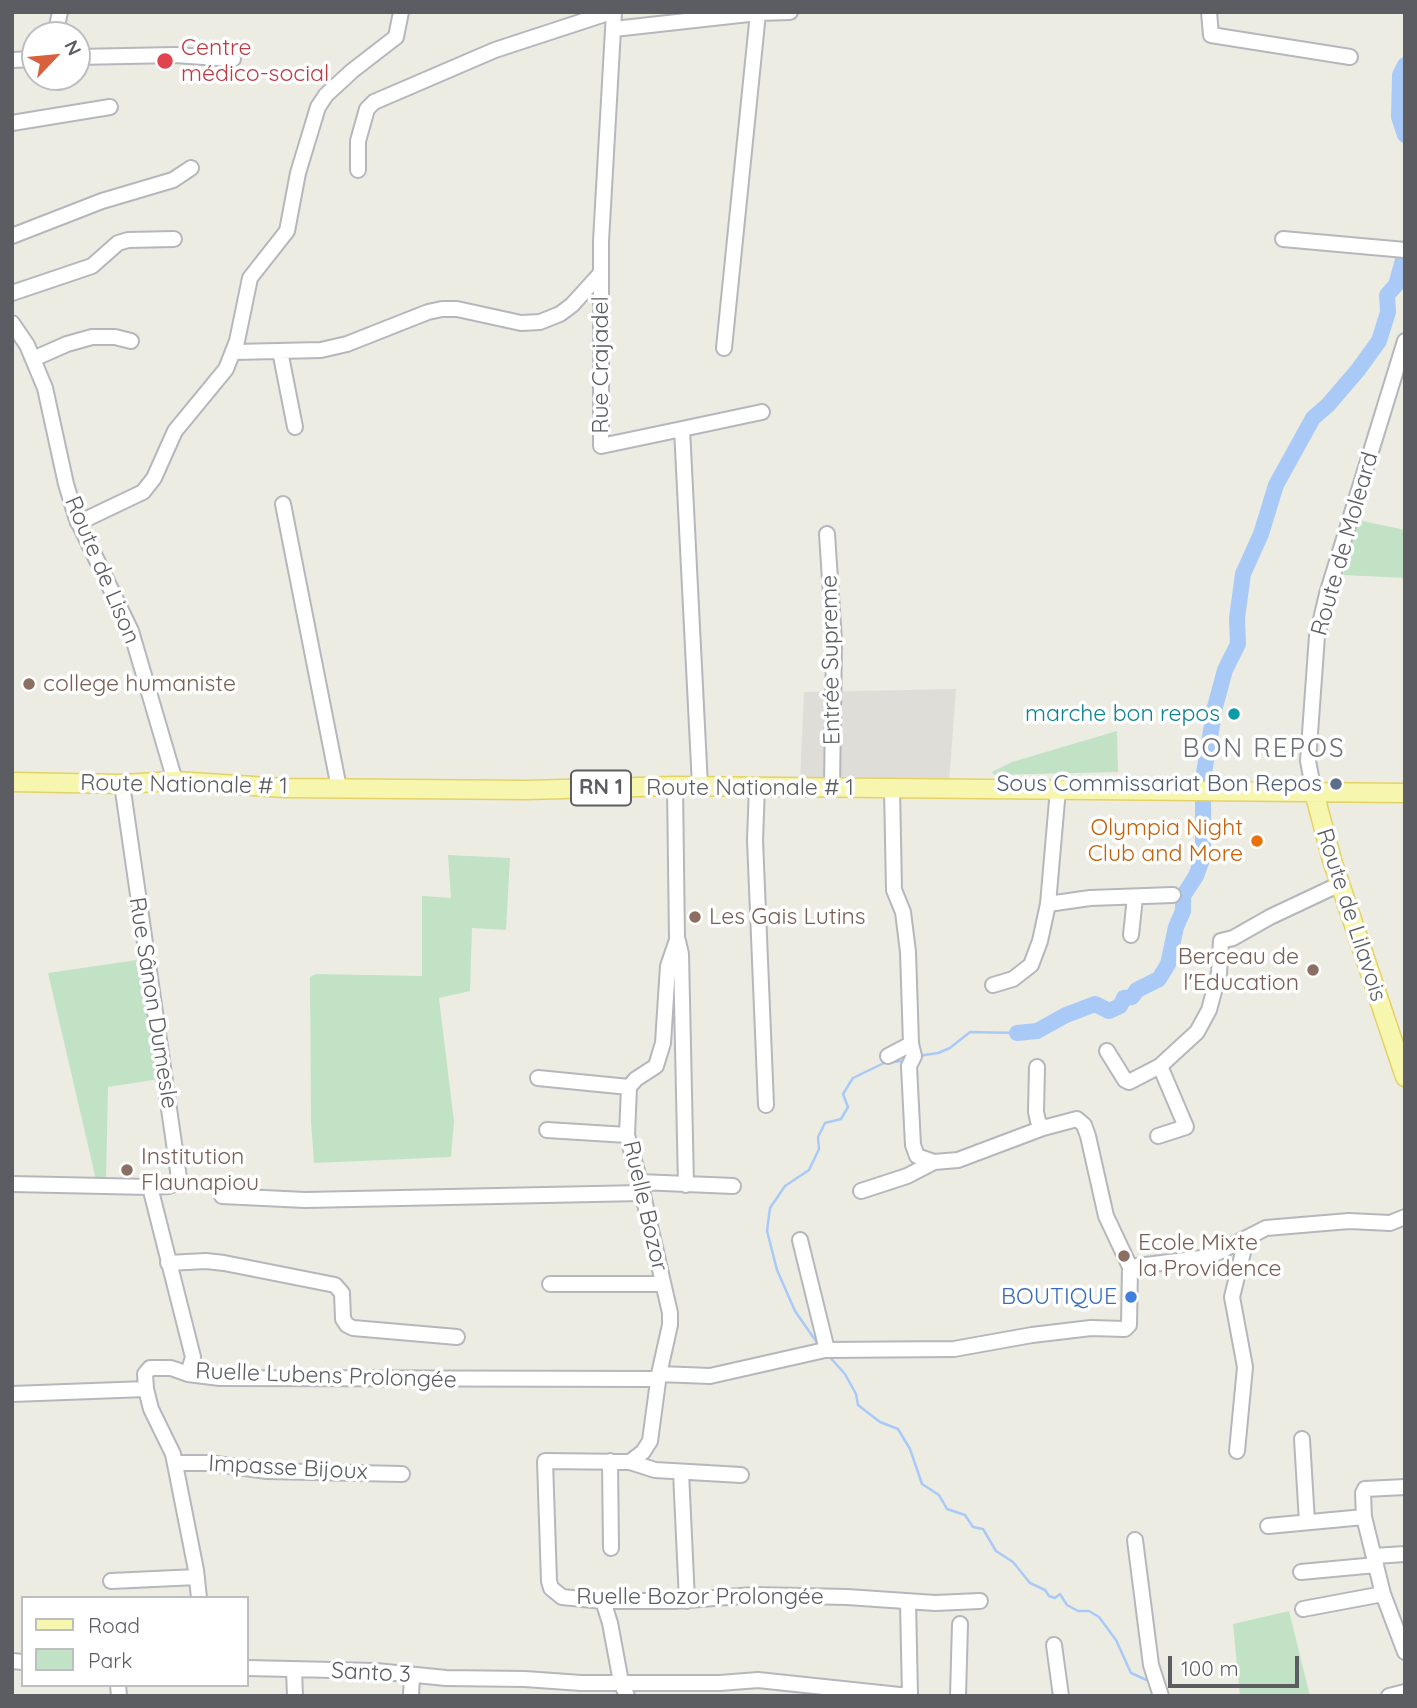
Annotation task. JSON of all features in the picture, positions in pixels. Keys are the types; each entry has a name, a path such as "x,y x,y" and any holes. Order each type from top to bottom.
{"main road":[{"name":"Route Nationale # 1","path":"12,782 122,784 176,781 285,788 526,790 700,786 1405,793"},
{"name":"Route de Lilavois","path":"1314,792 1340,884 1405,1077"}],"street":[{"path":"78,523 143,492 154,478 175,431 226,369 234,352 250,278 286,231 298,173 318,107 326,95 396,37 401,12"},
{"path":"358,170 358,141 367,109 374,102 495,50 613,12"},
{"name":"Rue Crajadel","path":"613,12 601,273 601,446 682,429"},
{"path":"614,29 790,12"},
{"path":"1209,12 1211,35 1350,57"},
{"path":"724,348 758,13"},
{"path":"91,57 176,55 233,59"},
{"path":"12,123 110,107"},
{"path":"12,236 102,201 173,180 191,168"},
{"path":"12,293 92,266 118,243 128,240 174,239"},
{"path":"1283,239 1401,250"},
{"path":"234,352 321,350 348,344 442,309 457,309 521,323 540,322 560,314 601,273"},
{"name":"Route de Lison","path":"12,323 33,359 45,387 66,484 78,523 131,631 176,781"},
{"path":"33,359 67,344 92,337 115,337 131,341"},
{"name":"Route de Moleard","path":"1314,792 1308,761 1317,636 1405,341"},
{"path":"280,351 295,427"},
{"path":"700,786 682,429 762,412"},
{"path":"283,504 339,788"},
{"name":"Entrée Supreme","path":"827,534 834,641 832,787"},
{"name":"Rue Sânon Dumesle","path":"12,1184 150,1187 174,1184 179,1178 122,784"},
{"path":"675,786 677,940 681,954 686,1185"},
{"path":"757,787 755,840 766,1105"},
{"path":"892,788 894,890 903,912 908,952 911,1044 914,1052 909,1066 913,1145 917,1156 915,1172"},
{"path":"993,985 1013,979 1031,965 1040,941 1048,904 1058,789"},
{"path":"1107,1051 1125,1080 1129,1082 1160,1066 1197,1032 1209,1010 1219,973 1221,941 1233,938 1340,884"},
{"path":"1048,904 1090,898 1173,895"},
{"path":"1131,935 1135,897"},
{"path":"538,1078 629,1087 656,1066 663,1043 668,966 677,940"},
{"path":"888,1056 911,1044"},
{"path":"1158,1136 1186,1127 1160,1066"},
{"path":"1037,1067 1036,1112 1043,1128"},
{"name":"Ruelle Bozor","path":"629,1087 627,1135 671,1318 650,1441 643,1452 631,1462"},
{"path":"861,1191 915,1172 934,1162 958,1160 1043,1128 1077,1119 1084,1125 1105,1216 1130,1267 1209,1257 1266,1228 1349,1221 1391,1223 1405,1217"},
{"path":"547,1130 627,1135"},
{"path":"917,1156 934,1162"},
{"path":"222,1196 304,1200 686,1185 733,1186"},
{"path":"150,1187 193,1357 188,1374"},
{"path":"800,1240 826,1350"},
{"path":"1237,1451 1245,1367 1232,1297 1246,1240"},
{"path":"168,1263 224,1263 335,1284 342,1293 343,1320 346,1325 353,1328 457,1337"},
{"name":"Ruelle Lubens Prolongée","path":"146,1389 145,1374 150,1368 171,1368 188,1374 220,1378 710,1376 826,1350 954,1349 1091,1328 1125,1329 1129,1325 1130,1267"},
{"path":"550,1284 663,1284"},
{"path":"12,1394 146,1389 151,1409 173,1454 199,1596"},
{"path":"1302,1439 1307,1522"},
{"name":"Ruelle Bozor Prolongée","path":"610,1461 545,1461 549,1581 551,1588 562,1597 603,1601 687,1601 779,1595 908,1602 980,1601"},
{"path":"611,1548 610,1461 631,1462 655,1470 741,1475"},
{"name":"Impasse Bijoux","path":"175,1463 209,1463 267,1471 402,1474"},
{"path":"681,1472 687,1601"},
{"path":"1405,1487 1366,1489 1363,1493 1364,1517 1383,1594 1399,1625 1405,1652"},
{"path":"1268,1526 1364,1517"},
{"path":"1135,1540 1151,1665 1161,1696"},
{"path":"1301,1572 1405,1554"},
{"path":"111,1581 197,1577"},
{"path":"1303,1609 1383,1594"},
{"path":"603,1601 624,1689"},
{"path":"908,1602 909,1696"},
{"path":"958,1696 960,1624"},
{"path":"1055,1645 1061,1696"},
{"name":"Santo 3","path":"248,1668 376,1671 446,1678 525,1679 624,1689 758,1680 790,1682 849,1693 909,1696"},
{"path":"294,1670 295,1696"},
{"path":"411,1696 412,1675"},
{"path":"1390,1696 1405,1692"}],"shaded area":[{"path":"956,689 949,782 800,781 804,692"}],"green space":[{"path":"1358,520 1405,530 1405,578 1343,575"},
{"path":"1117,731 1118,772 994,775 992,772 1012,762"},
{"path":"448,855 510,858 506,930 472,928 470,991 439,998 454,1122 451,1157 314,1163 310,977 316,974 422,976 422,896 451,898"},
{"path":"137,960 159,1079 108,1087 106,1180 96,1180 48,973"},
{"path":"1289,1611 1310,1696 1240,1696 1233,1624"}],"waterway":[{"path":"1405,65 1400,75 1399,117 1405,135"},
{"path":"1017,1033 1037,1031 1066,1015 1095,1004 1109,1011 1120,1006 1124,998 1132,997 1137,990 1159,979 1168,964 1176,927 1183,911 1183,896 1196,876 1203,857 1203,779 1215,707 1225,670 1238,644 1237,618 1243,574 1261,534 1276,485 1313,418 1328,405 1379,341 1388,312 1387,295 1396,285 1405,253"},
{"path":"918,1056 950,1048 970,1032 1017,1033"},
{"path":"892,1062 906,1061"},
{"path":"820,1347 795,1311 777,1270 767,1231 770,1208 785,1186 809,1170 819,1149 818,1137 825,1123 841,1119 848,1107 843,1094 853,1078 886,1062"},
{"path":"827,1354 845,1374 856,1394 858,1405 880,1422 898,1429 910,1449 922,1484 939,1495 947,1509 965,1515 973,1527 983,1529 996,1551 1013,1562 1030,1583 1045,1590 1049,1596 1055,1598 1060,1594 1067,1605 1078,1611 1089,1611 1099,1617 1116,1640 1131,1673 1151,1682"}],"place":[{"name":"Centre médico-social","path":"165,61"},
{"name":"college humaniste","path":"29,684"},
{"name":"marche bon repos","path":"1234,714"},
{"name":"Sous Commissariat Bon Repos","path":"1336,784"},
{"name":"Olympia Night Club and More","path":"1257,841"},
{"name":"Les Gais Lutins","path":"695,917"},
{"name":"Berceau de l'Education","path":"1313,970"},
{"name":"Institution Flaunapiou","path":"127,1170"},
{"name":"Ecole Mixte la Providence","path":"1124,1256"},
{"name":"BOUTIQUE","path":"1131,1297"}],"district":[{"name":"BON REPOS","path":"1264,749"}]}
